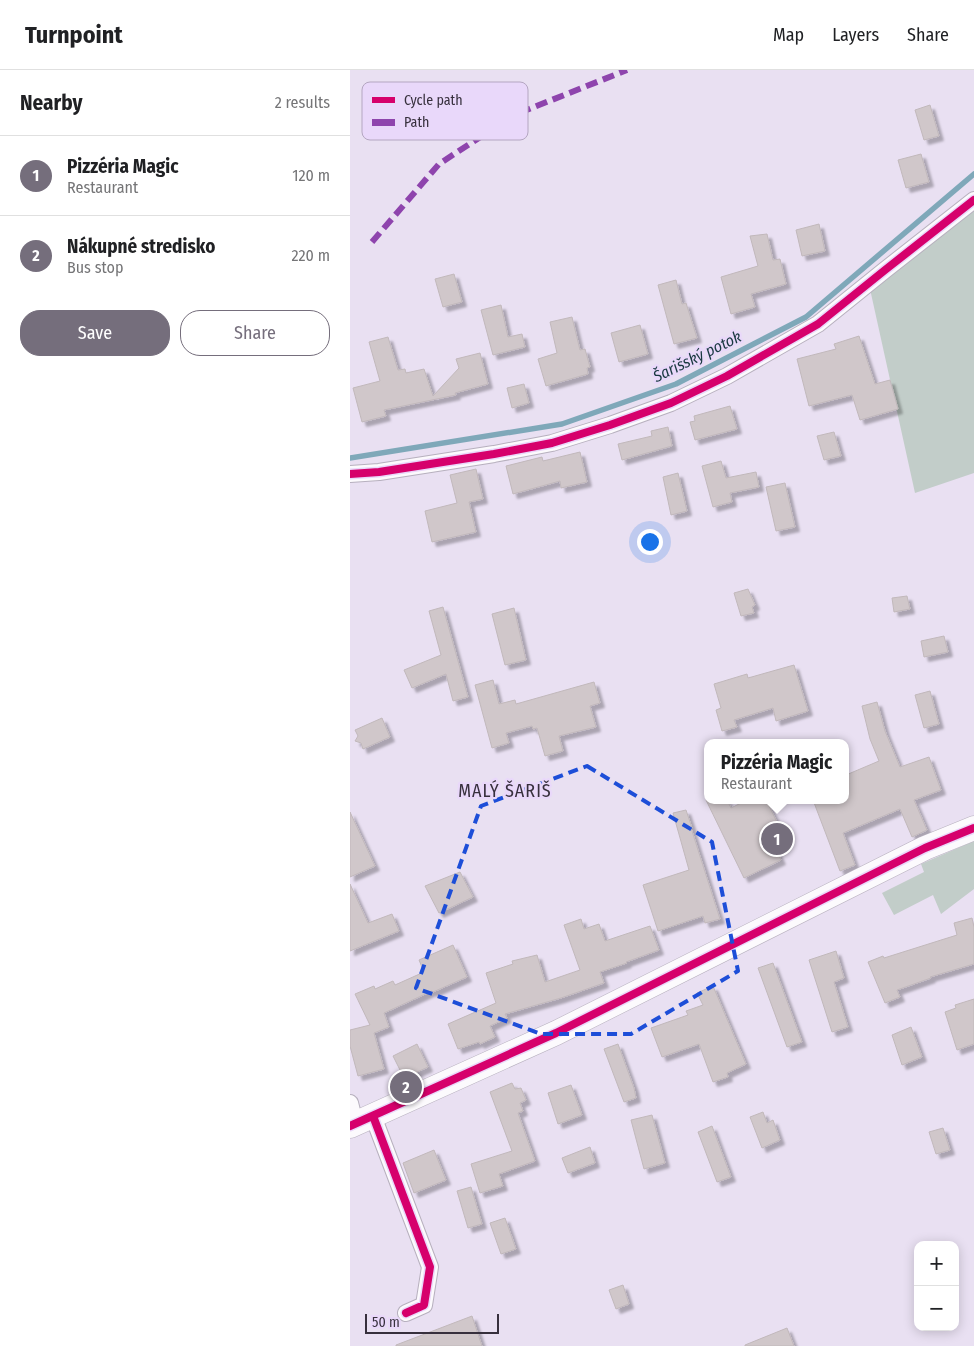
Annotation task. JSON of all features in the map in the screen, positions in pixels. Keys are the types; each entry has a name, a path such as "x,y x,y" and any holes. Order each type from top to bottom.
{"street":[{"path":"350,474 379,472 485,456 552,443 671,403 727,376 818,324 974,200"},
{"path":"406,1312 424,1305 430,1267 357,1117 556,1033 933,844 974,828"}],"highlighted area":[{"path":"587,766 712,842 738,971 631,1034 541,1034 416,988 481,806"}],"shaded area":[{"path":"974,210 974,473 915,493 870,289"},
{"path":"974,841 974,889 941,914 933,895 894,915 882,893 924,872 921,864"}],"building":[{"path":"930,105 939,136 924,140 915,110"},
{"path":"921,154 929,182 906,188 898,160"},
{"path":"819,224 825,251 802,256 796,230"},
{"path":"767,234 773,260 780,259 786,284 751,294 755,307 731,314 721,277 758,266 750,236"},
{"path":"454,274 462,302 443,307 435,279"},
{"path":"676,280 682,304 686,303 697,338 674,344 658,285"},
{"path":"501,305 508,337 522,334 525,347 493,355 481,310"},
{"path":"572,317 580,350 585,349 590,367 587,368 588,374 546,386 538,359 557,353 550,322"},
{"path":"640,325 648,354 619,362 611,333"},
{"path":"859,336 875,384 890,380 898,409 860,420 852,395 809,406 797,359 836,349 834,344"},
{"path":"388,337 398,370 405,369 406,373 424,369 433,396 459,368 456,359 480,353 488,384 455,393 456,395 384,410 386,416 362,422 353,388 380,381 369,342"},
{"path":"524,384 529,403 512,408 507,388"},
{"path":"730,406 737,429 695,440 690,422 695,421 694,416"},
{"path":"668,427 672,446 622,460 618,444 652,436 651,431"},
{"path":"834,432 841,456 824,460 817,436"},
{"path":"580,452 587,482 561,488 560,481 513,494 506,466 542,457 543,461"},
{"path":"721,461 726,478 756,472 759,487 730,493 732,502 713,507 702,466"},
{"path":"476,469 483,499 469,502 476,532 432,542 425,511 457,503 450,475"},
{"path":"678,473 687,511 671,515 663,477"},
{"path":"785,483 795,527 776,531 766,487"},
{"path":"748,589 755,605 752,607 754,613 741,616 734,593"},
{"path":"907,596 910,609 894,612 892,598"},
{"path":"443,607 468,697 453,701 446,674 412,688 404,670 441,655 429,611"},
{"path":"514,608 526,660 505,665 492,614"},
{"path":"944,636 948,652 924,657 921,641"},
{"path":"794,665 808,711 776,721 773,708 734,720 737,727 722,731 716,710 721,708 714,684 747,674 748,678"},
{"path":"493,680 499,704 515,700 516,704 594,682 600,703 590,706 596,727 559,736 563,751 545,756 537,728 533,729 532,726 506,733 509,743 492,748 475,685"},
{"path":"930,691 939,724 924,728 915,695"},
{"path":"877,702 885,731 900,767 929,757 941,790 914,800 927,830 912,837 900,809 843,833 855,865 840,871 815,804 849,804 849,774 879,761 870,739 862,706"},
{"path":"382,718 390,737 363,749 361,743 355,741 358,736 355,730"},
{"path":"708,804 729,804 731,808 739,804 768,804 786,840 774,846 781,860 744,878"},
{"path":"686,810 720,919 705,923 703,916 658,931 643,885 689,870 673,813"},
{"path":"350,812 375,866 350,877"},
{"path":"460,872 473,897 439,913 425,886"},
{"path":"350,884 368,923 392,914 399,931 350,951"},
{"path":"972,918 974,927 974,964 930,977 897,990 900,997 885,1003 868,962 957,935 954,923"},
{"path":"581,919 584,929 599,924 605,941 650,926 659,950 600,972 604,983 505,1014 507,1018 490,1026 495,1037 480,1044 479,1042 458,1049 448,1024 496,1003 486,973 513,964 512,961 537,955 545,982 580,970 564,925"},
{"path":"453,945 467,977 384,1013 389,1027 374,1033 384,1069 358,1076 350,1046 350,1030 370,1025 355,994 374,986 375,989 393,981 395,985 424,972 419,960"},
{"path":"836,951 844,978 834,982 848,1027 832,1032 809,960"},
{"path":"773,963 802,1042 787,1047 758,968"},
{"path":"713,986 746,1064 727,1073 728,1077 713,1082 699,1044 662,1057 651,1028 688,1015 686,1011 703,1005 697,993"},
{"path":"974,999 974,1044 957,1050 945,1012 956,1008 955,1005"},
{"path":"911,1027 922,1057 902,1065 892,1035"},
{"path":"417,1044 428,1067 404,1078 393,1056"},
{"path":"618,1044 636,1098 624,1102 604,1049"},
{"path":"512,1083 515,1089 521,1088 526,1100 520,1103 523,1111 518,1113 535,1161 499,1174 503,1186 480,1193 471,1164 512,1151 490,1092"},
{"path":"571,1085 582,1115 558,1124 548,1093"},
{"path":"763,1112 767,1123 773,1120 780,1140 762,1148 750,1117"},
{"path":"652,1115 665,1163 644,1169 631,1120"},
{"path":"712,1126 731,1177 717,1182 698,1132"},
{"path":"943,1128 950,1150 936,1154 929,1132"},
{"path":"590,1147 595,1163 568,1173 562,1158"},
{"path":"434,1150 446,1180 414,1193 403,1163"},
{"path":"471,1187 482,1224 468,1228 457,1191"},
{"path":"505,1218 516,1249 501,1254 490,1223"},
{"path":"623,1285 629,1304 616,1309 609,1290"},
{"path":"472,1316 482,1346 396,1346 396,1345"},
{"path":"787,1328 794,1346 745,1346 745,1345"}],"waterway":[{"name":"Šarišský potok","path":"350,458 562,424 676,384 806,317 974,174"}],"marked path":[{"path":"528,109 627,70"},
{"path":"372,242 439,164 476,140"}],"cycle path":[{"path":"350,474 379,472 552,443 671,403 727,376 818,324 974,200"},
{"path":"350,1126 556,1033 925,848 974,828"},
{"path":"373,1116 430,1267 424,1305 406,1313"}],"place":[{"name":"Pizzéria Magic","path":"777,839"},
{"name":"Nákupné stredisko","path":"406,1087"}],"district":[{"name":"MALÝ ŠARIŠ","path":"505,791"}]}
